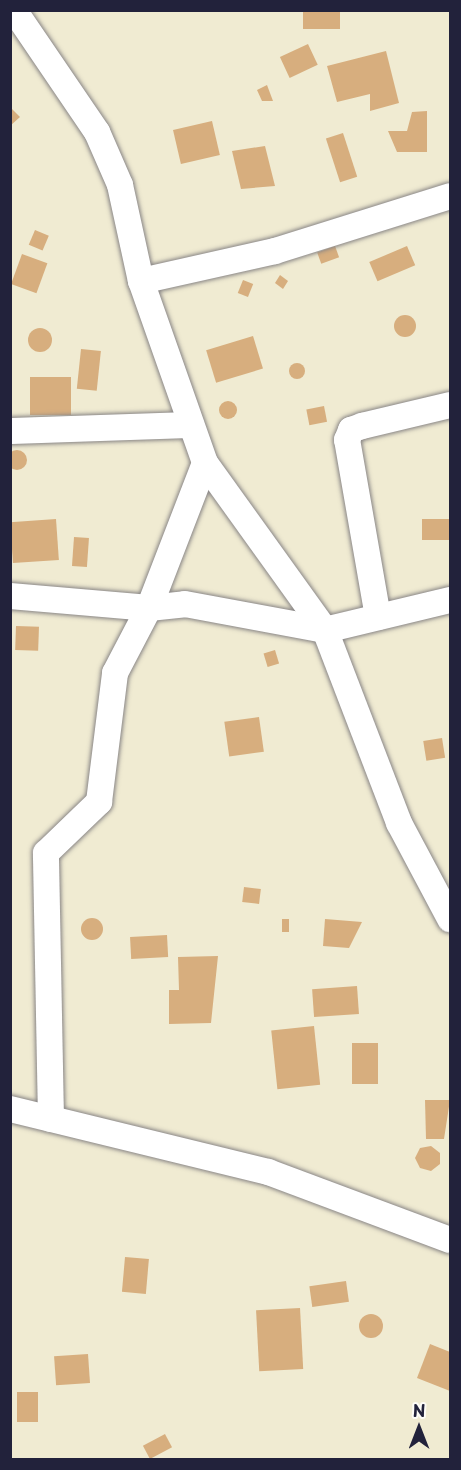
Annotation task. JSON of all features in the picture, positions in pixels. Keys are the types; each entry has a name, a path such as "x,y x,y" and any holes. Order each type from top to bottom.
{"street":[{"path":"14,10 97,132 120,185 141,281 205,463 325,630 399,823 450,919"},
{"path":"141,281 275,251 450,196"},
{"path":"378,617 347,440 351,430 450,405"},
{"path":"10,430 191,424"},
{"path":"51,1119 46,853 87,819 99,802 115,672 149,608 205,463"},
{"path":"10,596 149,608 185,604 325,630 450,600"},
{"path":"10,1108 268,1172 450,1240"}],"building":[{"path":"303,10 340,10 340,29 303,29"},
{"path":"308,44 318,65 290,78 280,57"},
{"path":"386,51 399,103 370,111 370,94 337,102 327,66"},
{"path":"267,85 273,101 262,101 257,90"},
{"path":"10,107 20,117 10,126"},
{"path":"427,111 427,152 397,152 388,131 407,131 412,112"},
{"path":"212,121 220,155 181,164 173,130"},
{"path":"343,133 357,177 340,182 326,139"},
{"path":"265,146 275,186 241,189 232,151"},
{"path":"35,230 49,236 43,251 29,245"},
{"path":"335,246 339,257 321,264 317,252"},
{"path":"407,246 415,265 377,281 369,262"},
{"path":"22,254 47,263 36,293 11,284"},
{"path":"280,275 288,281 283,289 275,283"},
{"path":"243,280 253,284 248,297 238,293"},
{"path":"405,315 413,318 416,326 413,334 405,337 397,334 394,326 397,318"},
{"path":"40,328 49,331 52,340 49,349 40,352 31,349 28,340 31,331"},
{"path":"253,336 263,369 216,383 206,350"},
{"path":"81,349 101,351 97,391 77,389"},
{"path":"297,363 305,371 297,379 289,371"},
{"path":"30,377 71,377 71,415 30,415"},
{"path":"228,401 234,404 237,410 234,416 228,419 222,416 219,410 222,404"},
{"path":"324,406 327,422 309,425 306,409"},
{"path":"17,450 24,453 27,460 24,467 17,470 10,467 7,460 10,453"},
{"path":"56,519 59,560 13,563 10,522"},
{"path":"422,519 450,519 450,540 422,540"},
{"path":"74,537 89,538 87,567 72,566"},
{"path":"16,626 39,627 38,651 15,650"},
{"path":"275,650 279,663 268,667 264,654"},
{"path":"259,717 264,752 229,757 224,722"},
{"path":"442,738 445,758 426,761 423,741"},
{"path":"244,887 261,889 259,904 242,902"},
{"path":"92,918 100,921 103,929 100,937 92,940 84,937 81,929 84,921"},
{"path":"282,919 289,919 289,932 282,932"},
{"path":"325,919 362,922 349,948 323,946"},
{"path":"167,935 168,957 131,959 130,937"},
{"path":"218,956 211,1023 169,1024 169,990 179,990 178,957"},
{"path":"357,986 359,1014 314,1017 312,989"},
{"path":"314,1026 320,1085 277,1089 271,1030"},
{"path":"352,1043 378,1043 378,1084 352,1084"},
{"path":"425,1100 450,1100 444,1139 426,1139"},
{"path":"431,1146 440,1153 440,1164 431,1171 420,1168 415,1158 420,1148"},
{"path":"125,1257 149,1259 146,1294 122,1292"},
{"path":"346,1281 349,1302 312,1307 309,1286"},
{"path":"300,1308 303,1369 259,1371 256,1310"},
{"path":"371,1314 380,1317 383,1326 380,1335 371,1338 362,1335 359,1326 362,1317"},
{"path":"430,1344 450,1352 450,1391 417,1378"},
{"path":"88,1354 90,1383 56,1385 54,1356"},
{"path":"17,1392 38,1392 38,1422 17,1422"},
{"path":"165,1434 172,1447 150,1459 143,1446"}]}
